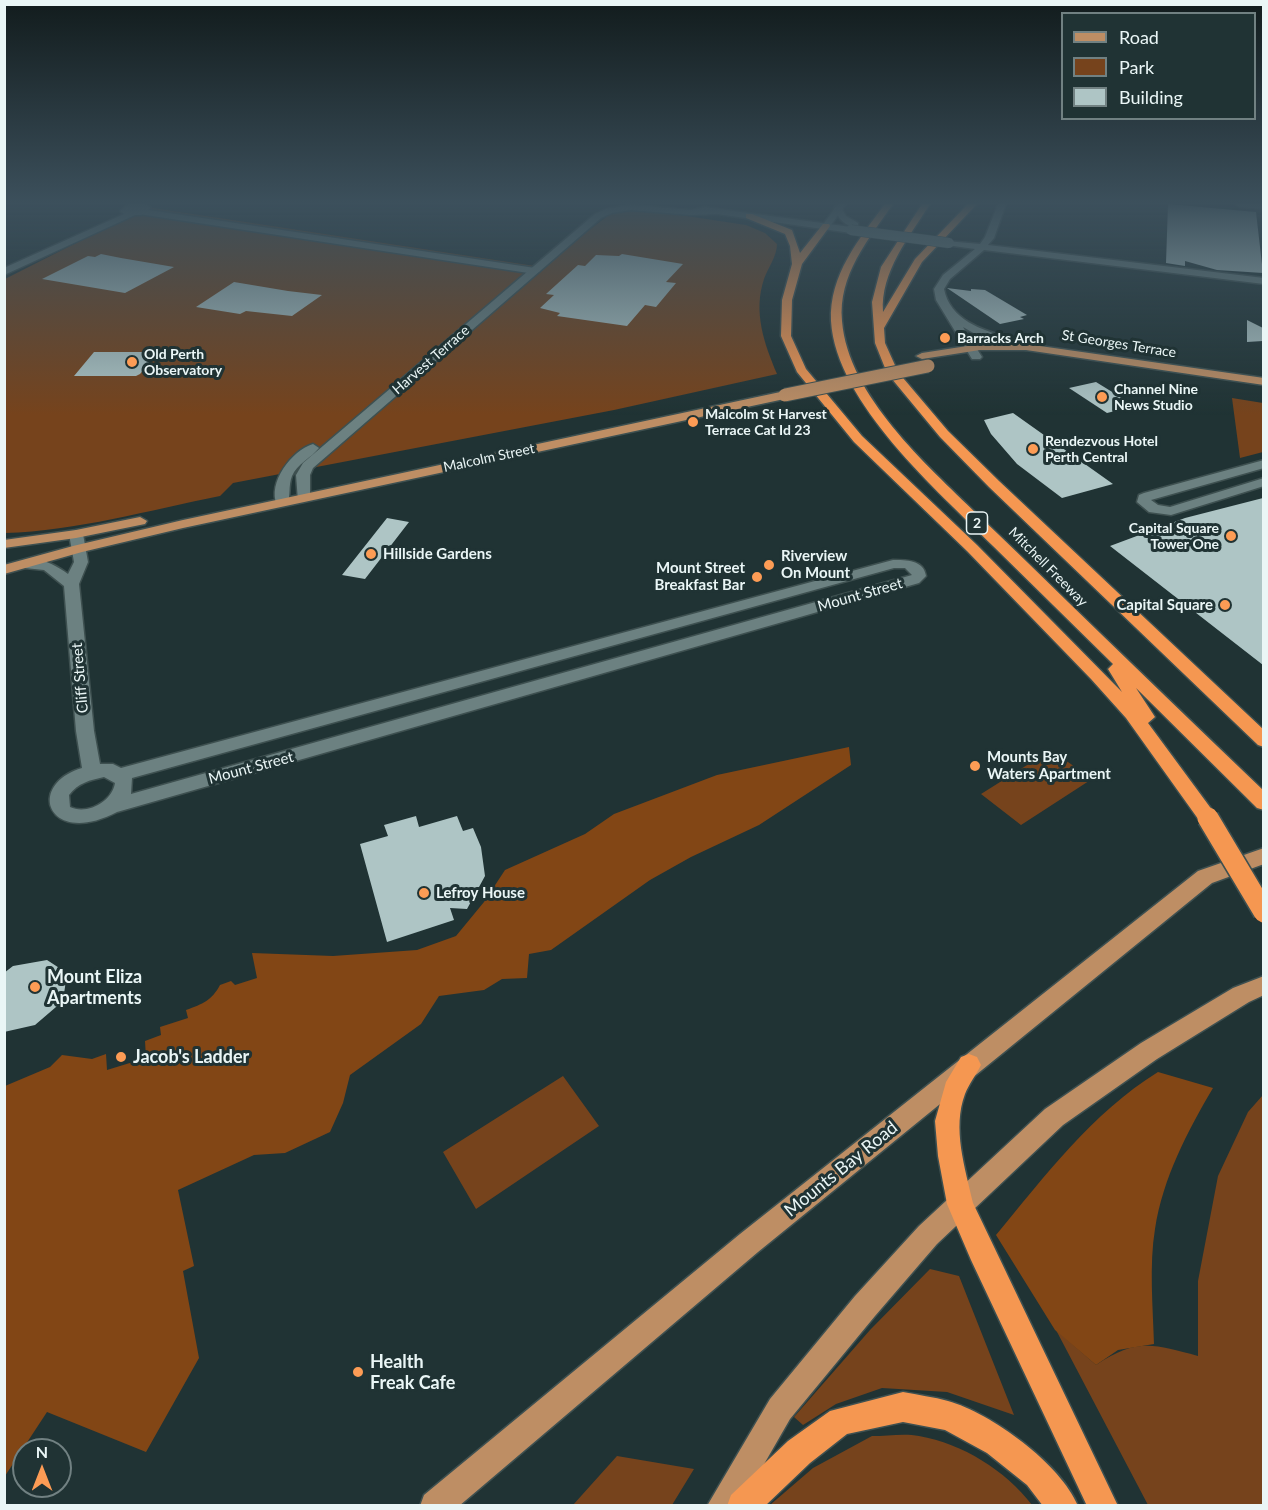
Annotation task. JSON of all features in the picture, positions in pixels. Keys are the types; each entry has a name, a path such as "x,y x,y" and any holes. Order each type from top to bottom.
{"highway":[{"path":"794,274 787,300 786,336 804,375 858,440 991,567 1137,713"},
{"name":"Mitchell Freeway","path":"845,274 836,305 837,331 852,376 888,429 921,466 1263,803"},
{"name":"Mitchell Freeway","path":"884,274 877,302 878,329 883,350 893,373 925,412 994,484 1219,692 1263,741"},
{"path":"878,329 910,274"},
{"path":"1101,645 1137,713 1208,818 1263,912"},
{"path":"1219,692 1263,723"},
{"path":"969,1065 954,1090 947,1121 960,1204 980,1251 1103,1506"},
{"path":"742,1506 799,1452 840,1421 903,1407 949,1416 998,1442 1038,1474 1063,1506"}],"main road":[{"name":"St Georges Terrace","path":"973,352 1026,347 1263,382"},
{"name":"Malcolm Street","path":"4,544 77,541 783,389 973,352"},
{"name":"St Georges Terrace","path":"973,352 1050,359 1263,392"},
{"name":"Malcolm Street","path":"4,570 25,564 77,541"},
{"name":"Mounts Bay Road","path":"435,1506 740,1251 1205,877 1263,856"},
{"path":"722,1506 780,1409 928,1234 1054,1117 1122,1068 1222,1006 1263,986"}],"street":[{"name":"Harvest Terrace","path":"303,493 303,475 308,466 525,274"},
{"name":"Harvest Terrace","path":"282,497 284,476 293,464 525,274"},
{"path":"950,274 941,282 939,289 941,300 973,352"},
{"path":"1211,274 1263,281"},
{"path":"949,314 970,329 1026,347"},
{"path":"1263,464 1149,496 1144,498 1144,502 1154,509 1171,511 1263,482"},
{"name":"Cliff Street","path":"77,541 81,562 70,584 85,731 92,771"},
{"name":"Mount Street","path":"112,806 914,580 919,576 919,572 914,566 897,563 120,775"},
{"path":"25,564 48,566 70,584"},
{"path":"590,647 603,668"},
{"path":"380,704 389,729"},
{"path":"92,771 113,771 124,781 124,789 112,806 85,817 72,817 62,812 57,805 58,794 66,784 92,771"}],"green space":[{"path":"14,274 766,274 761,291 760,315 764,339 777,374 614,410 233,483 220,496 113,519 59,528 5,533 5,279"},
{"path":"1232,398 1263,403 1263,452 1240,458"},
{"path":"1051,750 1092,779 1021,825 981,794"},
{"path":"563,1076 599,1126 476,1209 443,1152"},
{"path":"1263,1095 1263,1505 1148,1505 1056,1330 1096,1365 1110,1356 1134,1347 1157,1346 1198,1356 1198,1281 1218,1176 1248,1112"},
{"path":"930,1269 959,1276 1014,1415 947,1392 882,1388 836,1404 803,1425 794,1417 870,1330"},
{"path":"914,1435 951,1445 982,1460 996,1470 1032,1505 770,1505 813,1468 872,1436"},
{"path":"617,1456 694,1469 672,1505 573,1505"}],"shaded area":[{"path":"849,747 851,765 759,825 691,857 650,880 551,950 529,954 527,978 502,979 484,990 439,996 421,1024 350,1075 343,1103 330,1132 285,1153 254,1155 178,1190 194,1266 183,1271 199,1358 146,1452 47,1412 30,1438 12,1438 12,1465 5,1476 5,1086 50,1067 62,1055 92,1059 106,1054 107,1070 146,1058 145,1041 161,1035 160,1027 188,1018 186,1010 206,1001 220,985 231,981 235,985 257,978 252,953 333,956 417,950 456,936 484,902 505,870 585,834 614,814 717,775"},
{"path":"1158,1072 1213,1088 1177,1156 1159,1210 1152,1257 1154,1344 1118,1350 1096,1365 1055,1330 996,1235 1051,1168 1091,1126 1134,1088"}],"building":[{"path":"51,274 160,274 125,293 42,279"},
{"path":"568,274 673,274 666,282 676,283 656,307 645,305 627,326 557,316 560,313 540,308 554,295 546,294"},
{"path":"234,282 322,295 292,316 246,311 240,314 196,307"},
{"path":"947,288 985,290 1027,315 1020,317 1024,319 1000,324"},
{"path":"1247,320 1263,328 1263,341 1247,342"},
{"name":"Old Perth Observatory","path":"94,352 157,354 136,376 74,376"},
{"name":"Channel Nine News Studio","path":"1096,382 1135,406 1107,413 1069,388"},
{"name":"Rendezvous Hotel Perth Central","path":"1013,413 1113,484 1062,498 1017,464 991,434 984,420"},
{"name":"Capital Square","path":"1263,498 1263,665 1110,546 1185,518"},
{"name":"Hillside Gardens","path":"387,518 409,522 365,579 342,575"},
{"name":"Lefroy House","path":"416,816 419,827 457,816 463,831 473,828 481,847 485,876 467,909 450,908 454,920 387,942 360,844 388,836 384,825"},
{"name":"Mount Eliza Apartments","path":"47,960 67,973 63,1001 35,1025 4,1032 4,973 13,966"}],"place":[{"name":"Barracks Arch","path":"945,338"},
{"name":"Old Perth Observatory","path":"132,362"},
{"name":"Channel Nine News Studio","path":"1102,397"},
{"name":"Malcolm St Harvest Terrace Cat Id 23","path":"693,422"},
{"name":"Rendezvous Hotel Perth Central","path":"1033,449"},
{"name":"Capital Square Tower One","path":"1231,536"},
{"name":"Hillside Gardens","path":"371,554"},
{"name":"Riverview On Mount","path":"769,565"},
{"name":"Mount Street Breakfast Bar","path":"757,577"},
{"name":"Capital Square","path":"1225,605"},
{"name":"Mounts Bay Waters Apartment","path":"975,766"},
{"name":"Lefroy House","path":"424,893"},
{"name":"Mount Eliza Apartments","path":"35,987"},
{"name":"Jacob's Ladder","path":"121,1057"},
{"name":"Health Freak Cafe","path":"358,1372"}]}
